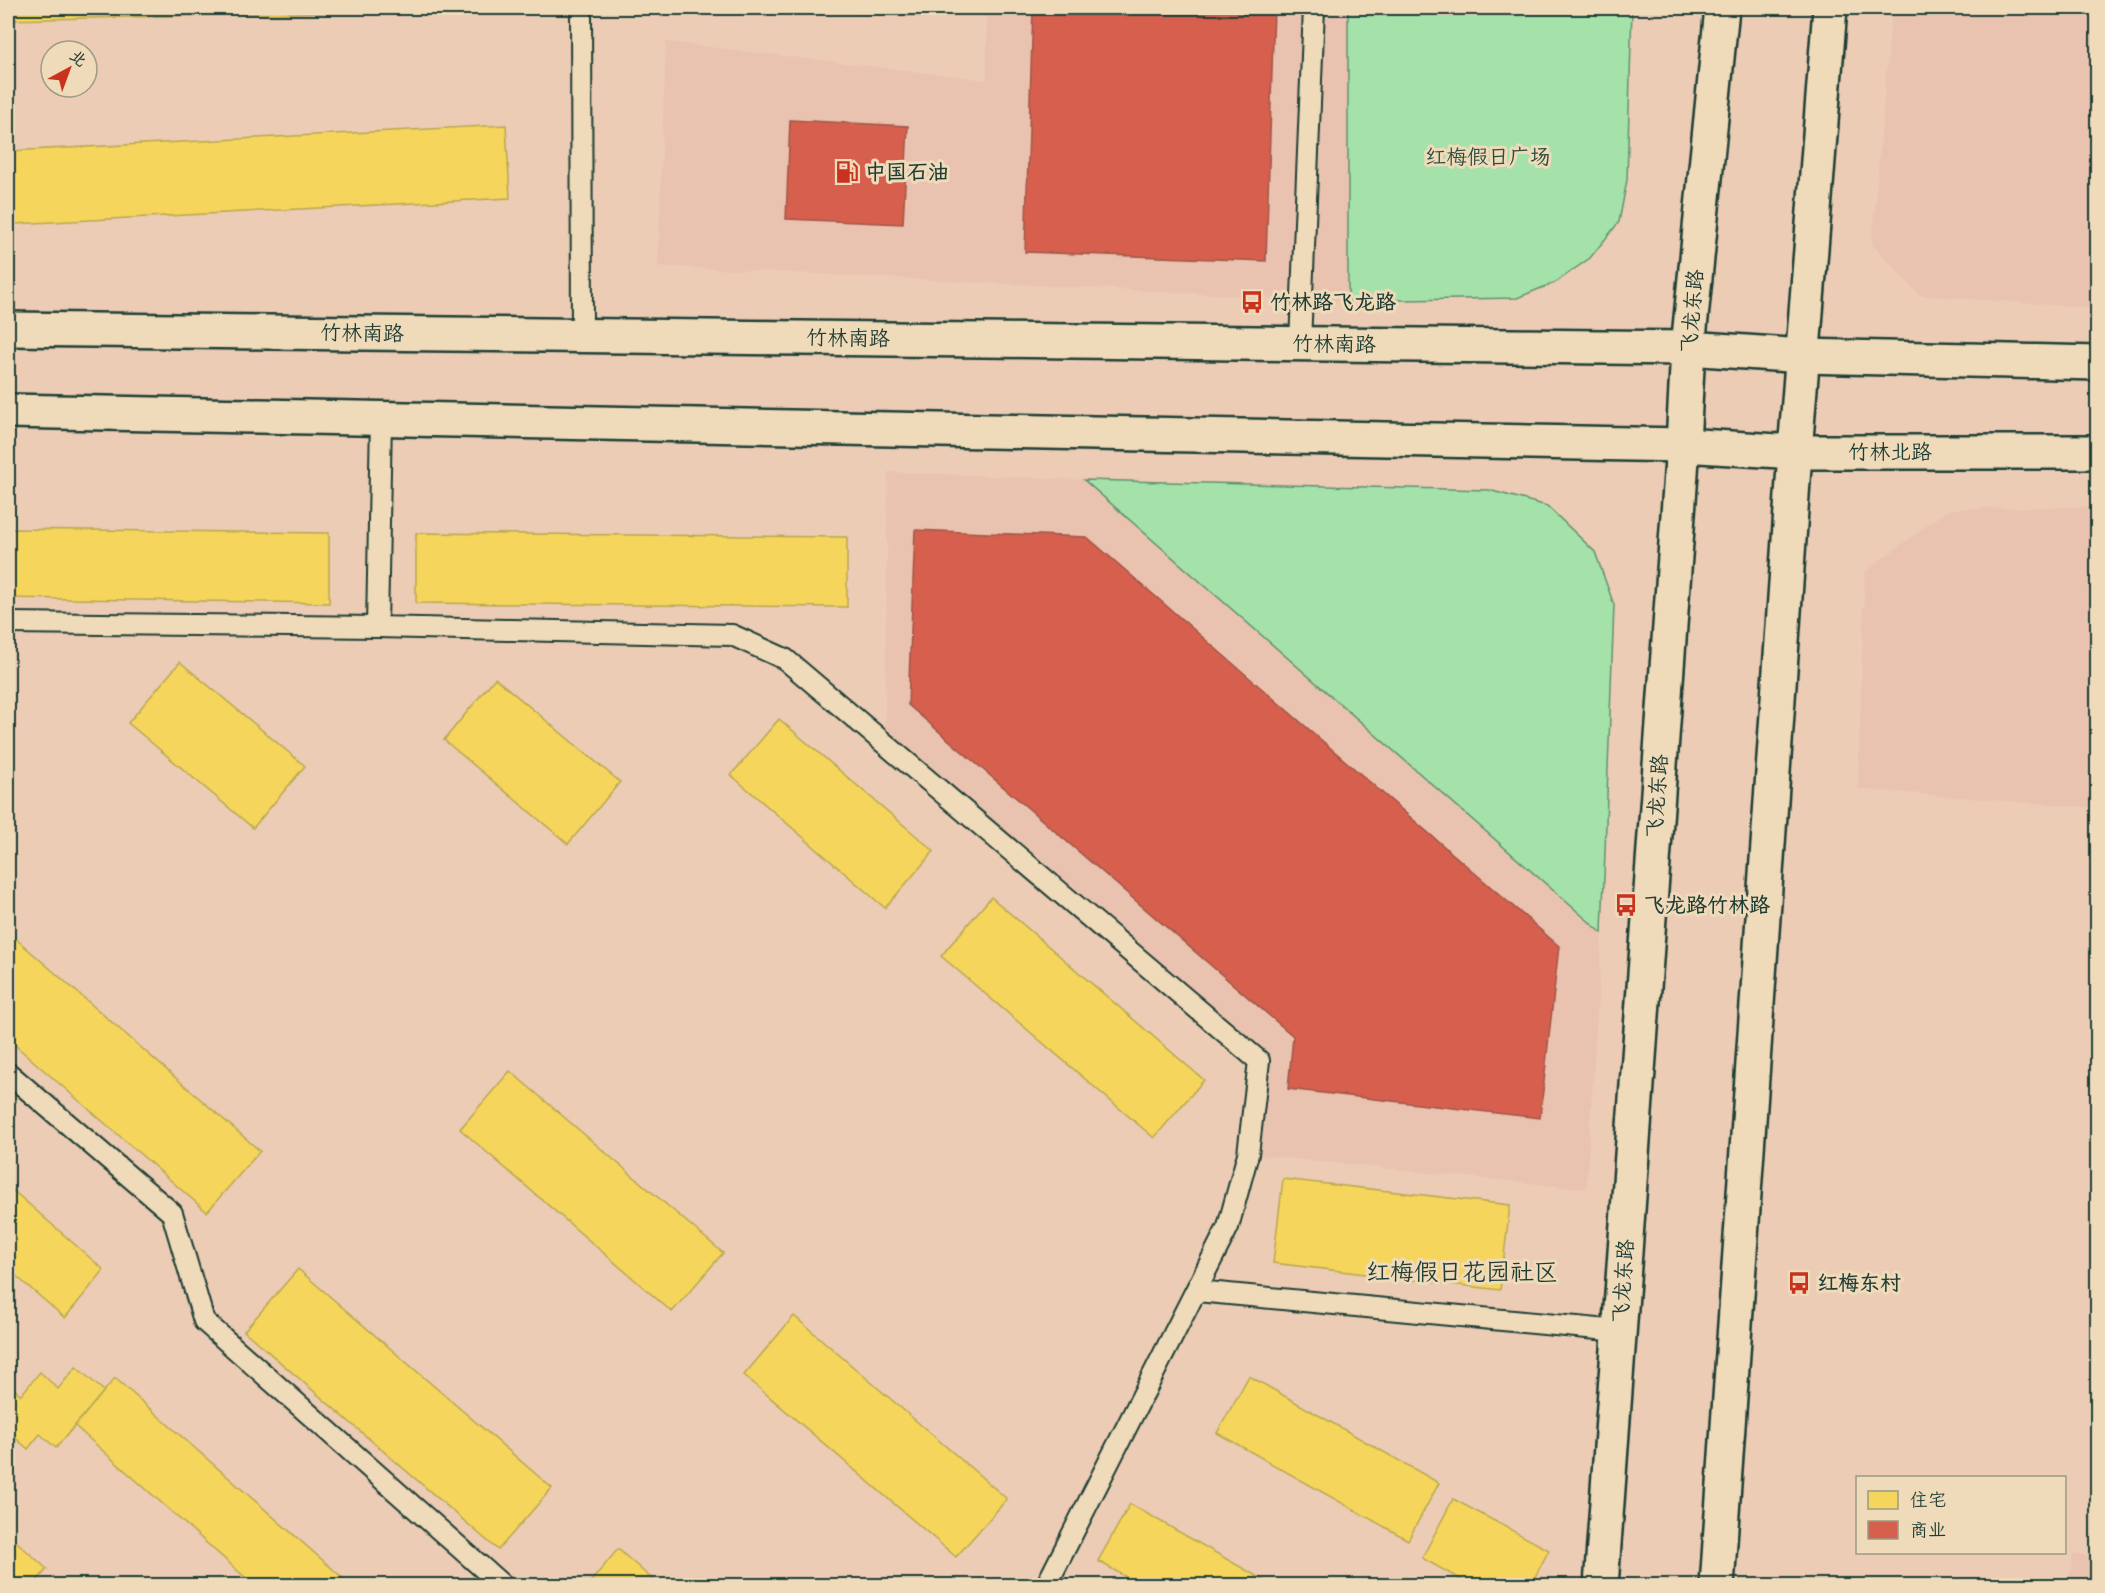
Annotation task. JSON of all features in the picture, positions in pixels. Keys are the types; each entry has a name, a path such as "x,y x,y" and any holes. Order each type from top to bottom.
{"main road":[{"name":"飞龙东路","path":"1600,1586 1683,445 1688,348 1722,8"},
{"path":"1717,1586 1795,452 1830,8"},
{"name":"竹林南路","path":"8,329 1688,348"},
{"path":"1688,348 1803,357 2097,363"},
{"path":"8,411 1683,445"},
{"name":"竹林北路","path":"1683,445 1795,452 2097,452"}],"lane":[{"path":"581,8 582,335"},
{"path":"1300,343 1314,8"},
{"path":"377,627 381,418"},
{"path":"8,623 377,627 732,635 785,659 1258,1061 1248,1154 1228,1227 1046,1586"},
{"path":"8,1072 172,1214 204,1321 503,1586"},
{"path":"1197,1291 1619,1331"}],"shaded area":[{"path":"987,8 1348,8 1348,301 658,266 666,42 987,80"},
{"path":"1892,8 2097,8 2097,308 1920,295 1872,244"},
{"path":"888,472 1084,480 1602,933 1586,1189 1248,1154 1258,1061 885,743"},
{"path":"2097,507 2097,808 1858,789 1865,572 1949,509"},
{"path":"2073,1553 2097,1558 2097,1585 2069,1585"}],"green space":[{"name":"红梅假日广场","path":"1348,8 1632,8 1627,180 1619,222 1590,258 1556,282 1517,298 1348,301"},
{"path":"1084,480 1489,490 1547,506 1595,552 1614,605 1602,933"}],"building: 住宅":[{"path":"8,8 502,8 8,20"},
{"path":"766,8 935,8 935,17"},
{"path":"506,125 510,198 14,224 10,151"},
{"path":"8,529 329,533 329,603 8,598"},
{"path":"416,533 847,537 847,607 416,603"},
{"path":"180,662 305,766 253,828 128,723"},
{"path":"495,678 620,782 568,844 444,740"},
{"path":"779,719 934,851 885,908 731,775"},
{"path":"991,897 1204,1080 1154,1138 941,956"},
{"path":"8,932 260,1151 207,1212 8,1039"},
{"path":"510,1071 723,1253 672,1312 460,1129"},
{"path":"1283,1179 1510,1205 1500,1290 1273,1263"},
{"path":"8,1186 104,1270 65,1318 8,1269"},
{"path":"298,1269 552,1488 498,1550 244,1331"},
{"path":"794,1316 1007,1499 956,1557 744,1375"},
{"path":"76,1367 104,1391 56,1448 40,1434 28,1449 13,1436 8,1442 8,1384 21,1395 40,1372 58,1389"},
{"path":"1249,1376 1439,1483 1408,1540 1217,1433"},
{"path":"115,1378 352,1586 255,1586 75,1426"},
{"path":"1453,1499 1549,1550 1530,1586 1472,1586 1422,1558"},
{"path":"1130,1504 1274,1586 1142,1586 1098,1561"},
{"path":"10,1536 47,1569 36,1582 40,1586 8,1586 8,1538"},
{"path":"618,1549 660,1586 587,1586"}],"building: 商业":[{"path":"1033,8 1274,8 1266,261 1025,252"},
{"name":"中国石油","path":"790,120 908,126 903,224 786,219"},
{"path":"915,530 1087,537 1559,946 1540,1118 1288,1089 1293,1036 908,705"}],"place":[{"name":"中国石油","path":"847,172"},
{"name":"竹林路飞龙路","path":"1252,302"},
{"name":"飞龙路竹林路","path":"1626,905"},
{"name":"红梅东村","path":"1799,1283"}],"district":[{"name":"红梅假日花园社区","path":"1462,1272"}]}
